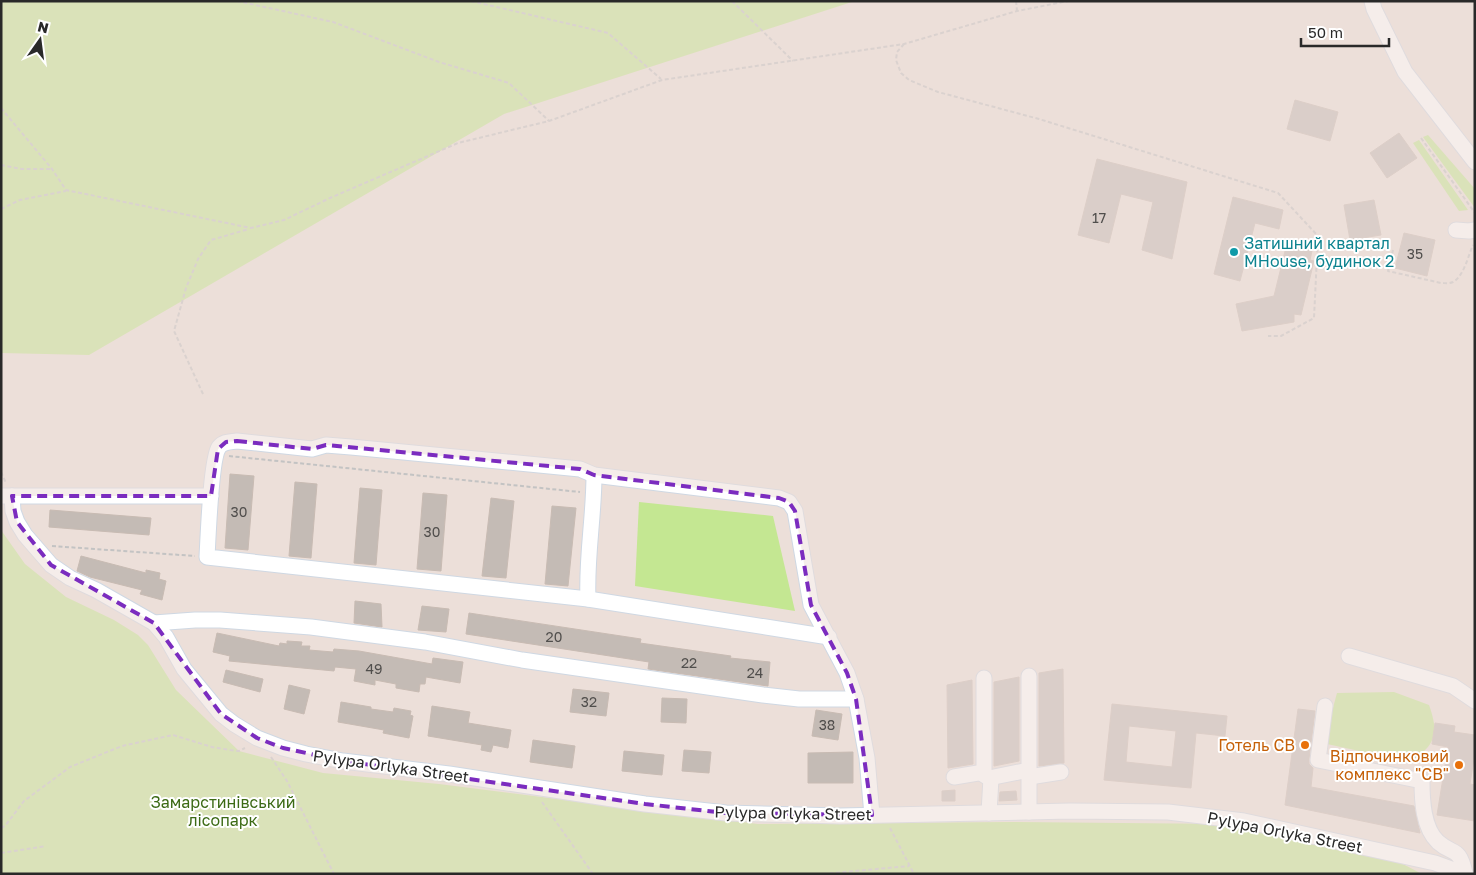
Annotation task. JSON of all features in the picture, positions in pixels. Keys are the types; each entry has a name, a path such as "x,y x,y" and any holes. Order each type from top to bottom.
{"street":[{"path":"1372,1 1374,9 1405,72 1475,162"},
{"path":"1456,230 1475,230"},
{"path":"829,637 588,599 207,557 211,470 218,449 224,443 237,441 312,449 326,445 580,470 594,475 778,498 789,502 795,511 811,605 829,637 848,672 856,699 878,815"},
{"path":"588,599 587,581 594,506 594,475"},
{"path":"7,496 211,496"},
{"name":"Pylypa Orlyka Street","path":"7,496 24,535 51,565 70,578 96,590 154,624 166,637 184,669 221,714 257,738 283,748 325,758 645,804 726,813 840,816 1029,812 1168,812 1244,820 1435,863 1465,874"},
{"path":"154,624 195,620 220,620 311,627 425,642 522,660 754,694 799,699 856,699"},
{"path":"1349,656 1452,686 1475,701"},
{"path":"1029,676 1029,812"},
{"path":"984,678 989,813"},
{"path":"1325,706 1318,760 1422,781 1422,800 1428,826 1438,841 1456,852 1462,860 1465,874"},
{"path":"954,777 1061,772"}],"path":[{"path":"237,1 333,22 440,62 509,83 548,121"},
{"path":"471,1 608,33 662,80"},
{"path":"732,1 794,61"},
{"path":"1016,1 1017,11"},
{"path":"203,394 174,331 186,288 198,259 211,240 284,220 330,198 458,143 548,121 662,80 904,44 1017,11 1066,2"},
{"path":"904,44 897,52 896,60 901,72 910,80 938,92 1039,119 1278,193 1318,236 1314,318 1281,336 1268,336"},
{"path":"1,108 52,169 66,190"},
{"path":"1421,138 1475,213"},
{"path":"1,165 22,169 52,169"},
{"path":"1,209 20,200 66,190 251,228"},
{"path":"1393,250 1388,271 1448,283 1454,282 1458,276 1474,241"},
{"path":"225,456 582,492"},
{"path":"33,545 207,557"},
{"path":"1,828 5,826 24,801 70,768 122,746 173,736 212,747 239,751 249,746 257,738 286,781 334,874"},
{"path":"532,787 592,874"},
{"path":"878,815 914,874"},
{"path":"1,853 46,846"},
{"path":"823,874 909,866"}],"highlighted area":[{"path":"237,441 312,449 326,445 580,469 594,475 779,498 789,502 795,511 811,605 847,673 856,699 872,815 726,813 645,804 343,761 283,748 257,738 221,714 154,623 51,565 17,522 12,496 211,496 218,449 226,442"}],"green space":[{"path":"1,1 855,1 504,114 89,355 1,353"},
{"path":"1428,135 1475,189 1475,208 1423,137"},
{"path":"1419,140 1468,210 1459,211 1413,143"},
{"path":"639,502 773,516 795,611 635,586"},
{"name":"Замарстинівський лісопарк","path":"1,530 25,564 66,597 114,620 138,635 148,645 176,690 239,751 323,773 439,784 758,824 1010,822 1229,824 1399,862 1422,874 1,874"},
{"path":"1394,692 1429,705 1434,723 1433,738 1419,756 1410,762 1327,744 1327,730 1337,693"}],"building":[{"path":"1295,100 1338,112 1330,141 1287,129"},
{"path":"1399,133 1417,158 1387,178 1370,153"},
{"path":"1097,159 1187,182 1172,259 1142,250 1153,202 1121,194 1109,243 1078,235"},
{"name":"Затишний квартал MHouse, будинок 2","path":"1233,197 1283,210 1279,229 1255,223 1240,281 1214,274"},
{"path":"1374,200 1381,235 1350,240 1344,205"},
{"path":"1404,233 1435,240 1427,276 1395,268"},
{"path":"1287,243 1312,251 1310,260 1314,261 1301,315 1294,314 1294,322 1242,331 1236,304 1274,296"},
{"path":"230,474 254,476 248,550 225,548"},
{"path":"295,482 317,484 311,558 289,556"},
{"path":"360,488 382,490 376,565 354,563"},
{"path":"423,493 447,495 441,571 417,569"},
{"path":"491,498 514,501 506,578 482,576"},
{"path":"552,506 576,508 568,586 545,584"},
{"path":"50,510 151,518 149,535 49,527"},
{"path":"81,556 146,573 146,570 160,573 159,579 166,581 162,600 140,594 142,590 90,577 77,571"},
{"path":"355,601 381,604 382,627 354,623"},
{"path":"422,606 449,609 446,632 418,630"},
{"path":"469,613 641,639 640,643 731,656 730,658 770,662 768,686 648,669 649,662 466,634"},
{"path":"217,633 279,646 280,643 287,644 287,641 302,642 301,646 310,646 309,650 333,652 334,649 359,651 432,664 433,658 463,662 460,683 426,677 425,684 420,684 419,692 396,688 396,684 375,680 375,685 354,681 356,669 335,667 334,671 229,661 230,656 213,652"},
{"path":"1063,669 1064,763 1039,766 1039,673"},
{"path":"226,670 263,679 260,692 223,682"},
{"path":"1019,677 1019,761 994,766 994,682"},
{"path":"972,680 973,764 948,768 947,685"},
{"path":"289,685 310,690 304,714 284,709"},
{"path":"573,689 609,693 606,716 570,712"},
{"path":"662,698 687,699 686,723 661,722"},
{"path":"341,702 393,712 394,708 411,711 410,715 413,716 409,738 383,733 384,730 338,722"},
{"path":"1112,704 1227,716 1225,736 1196,733 1191,788 1104,780","holes":["1129,726 1176,731 1172,767 1126,762"]},
{"path":"432,706 470,712 468,723 511,730 508,748 493,745 491,752 481,750 482,745 428,736"},
{"path":"1298,709 1315,711 1309,759 1309,764 1313,768 1311,787 1414,806 1420,833 1285,805"},
{"path":"816,710 842,714 838,740 812,736"},
{"path":"1435,723 1455,726 1454,732 1475,735 1475,752 1470,784 1475,785 1475,821 1437,815 1448,747 1432,744"},
{"path":"533,740 575,746 572,768 530,762"},
{"path":"684,750 711,752 709,773 682,771"},
{"path":"624,751 664,755 662,775 622,771"},
{"path":"853,752 853,783 808,783 808,753"},
{"path":"955,790 955,801 942,801 942,791"},
{"path":"1016,791 1017,800 999,801 1000,792"}],"place":[{"name":"Затишний квартал MHouse, будинок 2","path":"1234,252"},
{"name":"Готель СВ","path":"1305,745"},
{"name":"Відпочинковий комплекс \"СВ\"","path":"1459,765"}]}
